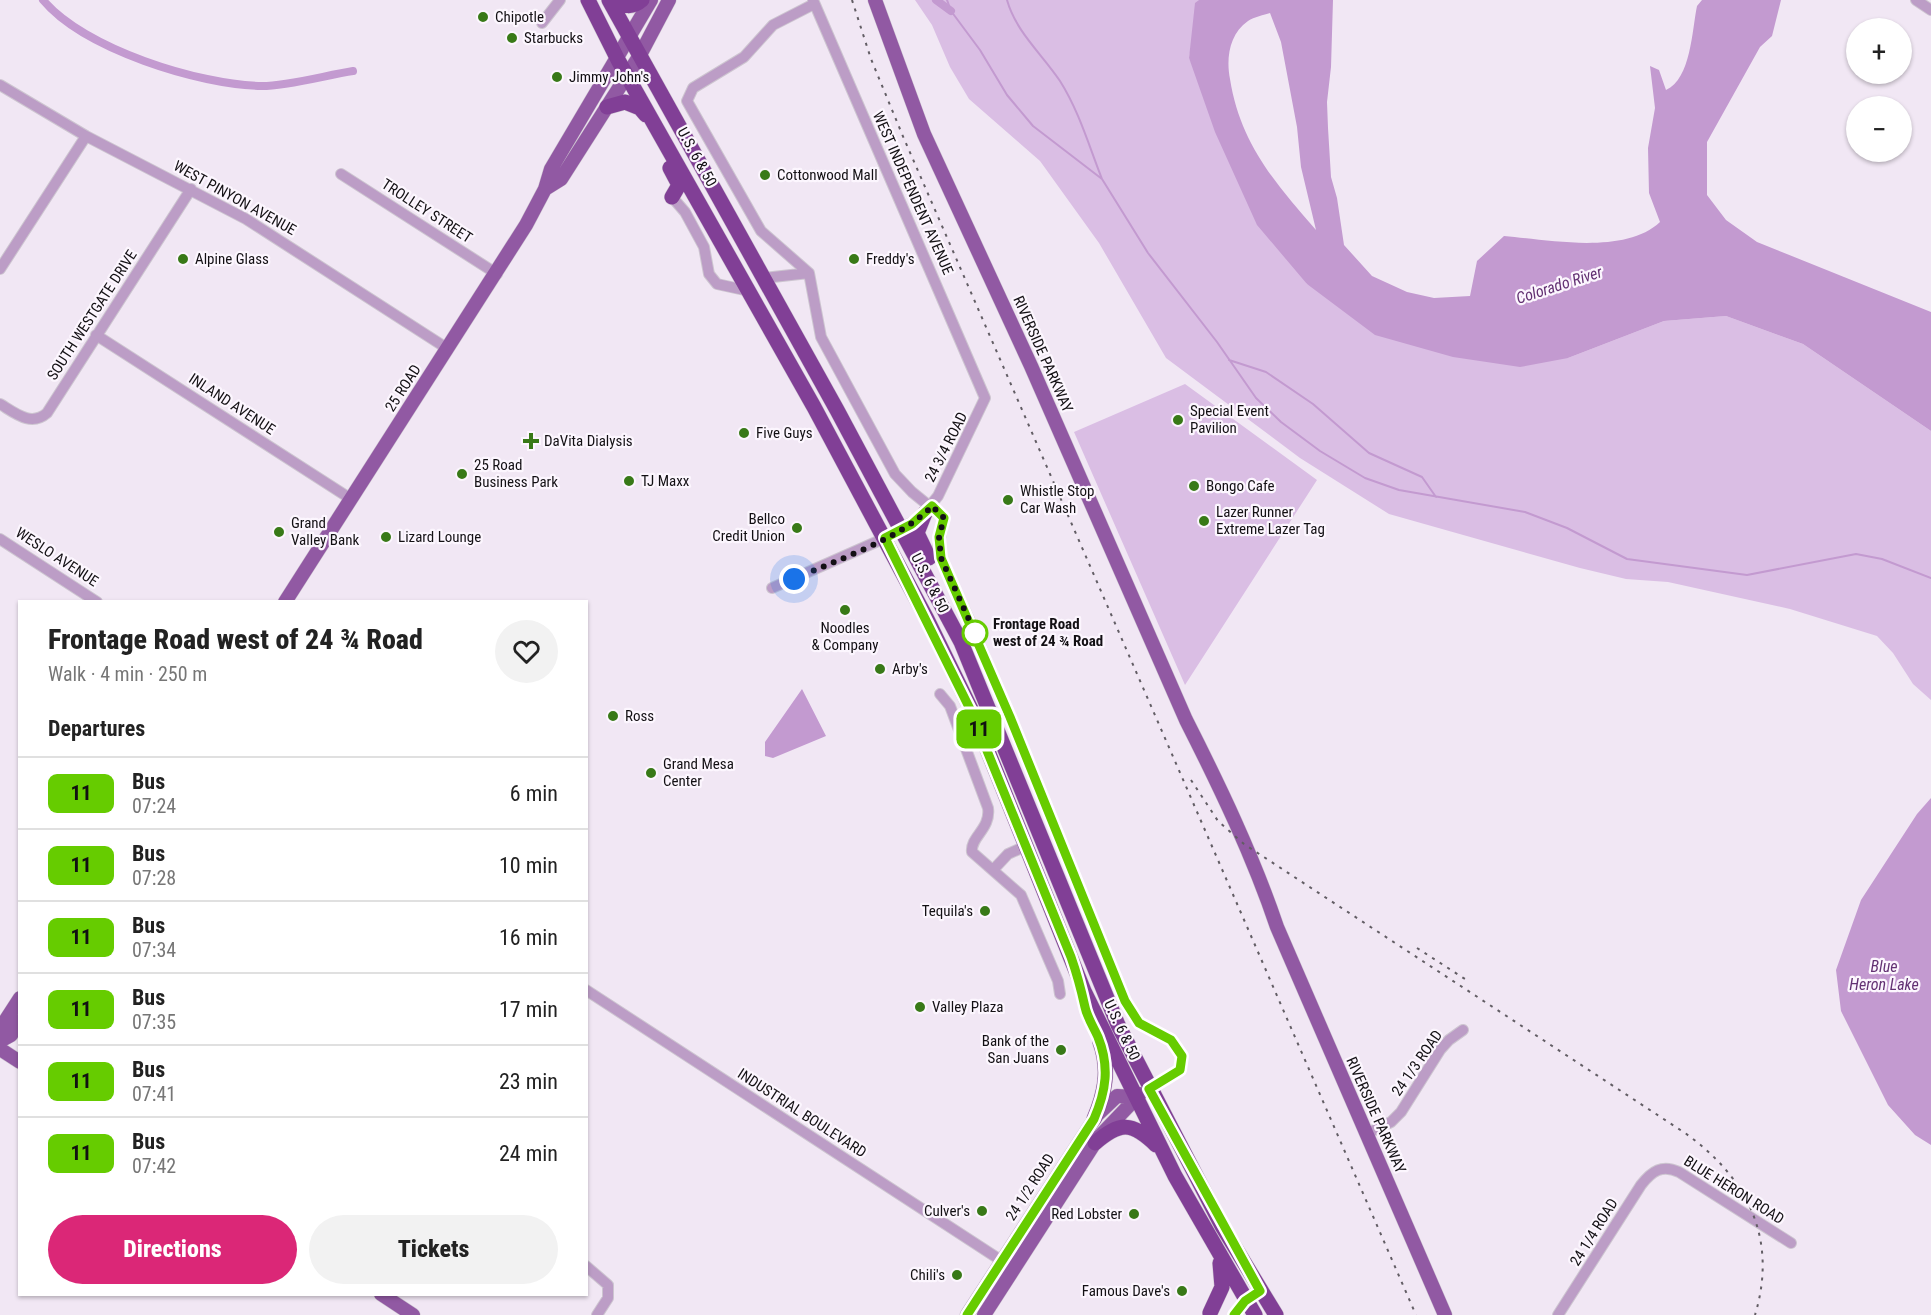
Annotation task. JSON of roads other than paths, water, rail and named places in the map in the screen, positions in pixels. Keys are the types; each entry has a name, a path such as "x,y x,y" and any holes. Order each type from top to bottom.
{"highway":[{"name":"U.S. 6 & 50","path":"588,0 618,60 749,291 967,701 1084,991 1134,1097 1215,1249 1255,1315"},
{"name":"U.S. 6 & 50","path":"611,0 837,410 972,669 1092,964 1149,1089 1222,1226 1276,1315"},
{"path":"611,0 619,5 629,6 642,0"},
{"path":"607,107 620,102 631,103 658,130 661,152 679,186 672,197"},
{"path":"688,183 713,209 750,273 764,278"},
{"path":"749,291 761,296 771,308 808,376 837,410"},
{"path":"928,510 917,533 967,634 972,669"},
{"path":"883,540 891,539 900,546 953,648 972,669"},
{"path":"1026,846 1034,849 1040,855 1076,943 1092,964"},
{"path":"1084,991 1085,1008 1101,1044 1106,1071 1106,1086 1094,1119"},
{"path":"1095,1143 1114,1128 1127,1127 1142,1133 1162,1150"},
{"path":"1210,1313 1222,1287 1221,1264 1215,1249"}],"main road":[{"name":"25 ROAD","path":"286,600 497,274 545,189 551,169 631,39 651,0"},
{"name":"25 ROAD","path":"545,189 561,179 640,55 669,0"},
{"name":"RIVERSIDE PARKWAY","path":"875,0 924,134 1031,366 1186,720 1214,774 1262,882 1276,927 1445,1315"},
{"path":"0,1029 18,1001"},
{"path":"0,1041 11,1035 18,1024"},
{"path":"0,1049 18,1061"},
{"name":"24 1/2 ROAD","path":"984,1315 1095,1143 1134,1097 1149,1089"},
{"name":"24 1/2 ROAD","path":"967,1315 1094,1119 1113,1098 1134,1097"},
{"path":"1012,1272 1010,1262 1028,1220"},
{"path":"984,1315 1002,1276 1002,1261"},
{"path":"384,1296 413,1315"}],"street":[{"path":"542,23 560,0"},
{"path":"1916,0 1931,9"},
{"path":"814,2 773,26 744,57 693,88 687,98 761,231 809,273 821,337 895,474 928,510 944,518 939,537 941,558 1010,717 1125,1001 1139,1023 1171,1040 1182,1056 1180,1070 1149,1089"},
{"name":"WEST INDEPENDENT AVENUE","path":"814,2 986,398"},
{"name":"WEST PINYON AVENUE","path":"0,85 86,136 246,219 448,349"},
{"path":"0,269 86,136"},
{"name":"TROLLEY STREET","path":"341,174 497,274"},
{"name":"SOUTH WESTGATE DRIVE","path":"0,404 27,419 44,416 191,189"},
{"path":"672,197 685,212 704,247 708,258 709,274 717,284 749,291"},
{"path":"764,278 809,273"},
{"name":"INLAND AVENUE","path":"96,335 351,499"},
{"name":"24 3/4 ROAD","path":"772,588 883,540 928,510 986,398"},
{"name":"WESLO AVENUE","path":"0,538 94,600"},
{"path":"940,694 950,706 988,808 988,820 971,849 1025,902 1058,981 1060,994"},
{"path":"993,870 1008,854 1026,846"},
{"name":"INDUSTRIAL BOULEVARD","path":"588,991 1002,1261"},
{"name":"24 1/3 ROAD","path":"1366,1134 1391,1122 1440,1050 1463,1030"},
{"name":"BLUE HERON ROAD","path":"1659,1169 1679,1172 1791,1243"},
{"name":"24 1/4 ROAD","path":"1558,1315 1641,1185 1659,1169"},
{"path":"588,1267 605,1280 610,1291 597,1315"}],"water":[{"name":"Colorado River","path":"1199,0 1333,0 1331,67 1327,102 1328,128 1331,177 1337,198 1344,245 1372,276 1407,292 1434,298 1470,296 1477,261 1504,236 1564,242 1607,242 1627,239 1645,232 1660,222 1649,193 1648,148 1655,108 1650,66 1659,70 1666,90 1681,76 1692,40 1697,6 1702,0 1781,0 1772,36 1760,47 1707,142 1707,195 1726,220 1757,242 1931,312 1931,431 1803,344 1726,316 1664,321 1568,358 1520,367 1453,357 1375,335 1307,284 1257,225 1215,132 1189,58 1195,3","holes":["1270,13 1281,42 1297,127 1301,167 1316,230 1261,161 1242,123 1230,79 1228,63 1230,47 1237,33 1248,21"]},
{"path":"802,689 826,736 773,758 765,756 765,742"},
{"name":"Blue Heron Lake","path":"1931,798 1931,1145 1915,1135 1888,1105 1841,1011 1836,970 1861,900 1917,814"}],"waterway":[{"path":"43,0 62,18 86,34 114,48 144,61 207,79 236,84 272,86 353,71"},
{"path":"936,0 951,11"},
{"path":"947,0 951,11 980,50 1007,95 1033,126 1102,179 1148,253 1217,342 1256,398 1281,422 1320,451 1365,478 1399,490 1525,512 1567,528 1627,559 1747,575 1856,554 1882,559 1931,578"},
{"path":"1007,0 1023,33 1067,92 1102,179"},
{"path":"1229,360 1266,372 1313,404 1369,453 1422,477 1436,497"}],"railway":[{"path":"852,0 871,59 902,134 1416,1315"},
{"path":"1191,780 1218,821 1244,844 1685,1133 1707,1151 1726,1170 1741,1190 1760,1236 1763,1261 1761,1287 1755,1315"},
{"path":"1417,948 1465,979"}],"place":[{"name":"Chipotle","path":"483,17"},
{"name":"Starbucks","path":"512,38"},
{"name":"Jimmy John's","path":"557,77"},
{"name":"Cottonwood Mall","path":"765,175"},
{"name":"Alpine Glass","path":"183,259"},
{"name":"Freddy's","path":"854,259"},
{"name":"Special Event Pavilion","path":"1178,420"},
{"name":"Five Guys","path":"744,433"},
{"name":"DaVita Dialysis","path":"531,441"},
{"name":"25 Road Business Park","path":"462,474"},
{"name":"TJ Maxx","path":"629,481"},
{"name":"Bongo Cafe","path":"1194,486"},
{"name":"Whistle Stop Car Wash","path":"1008,500"},
{"name":"Lazer Runner Extreme Lazer Tag","path":"1204,521"},
{"name":"Bellco Credit Union","path":"797,528"},
{"name":"Grand Valley Bank","path":"279,532"},
{"name":"Lizard Lounge","path":"386,537"},
{"name":"Noodles & Company","path":"845,610"},
{"name":"Frontage Road west of 24 ¾ Road","path":"975,633"},
{"name":"Arby's","path":"880,669"},
{"name":"Ross","path":"613,716"},
{"name":"Grand Mesa Center","path":"651,773"},
{"name":"Tequila's","path":"985,911"},
{"name":"Valley Plaza","path":"920,1007"},
{"name":"Bank of the San Juans","path":"1061,1050"},
{"name":"Culver's","path":"982,1211"},
{"name":"Red Lobster","path":"1134,1214"},
{"name":"Chili's","path":"957,1275"},
{"name":"Famous Dave's","path":"1182,1291"}]}
